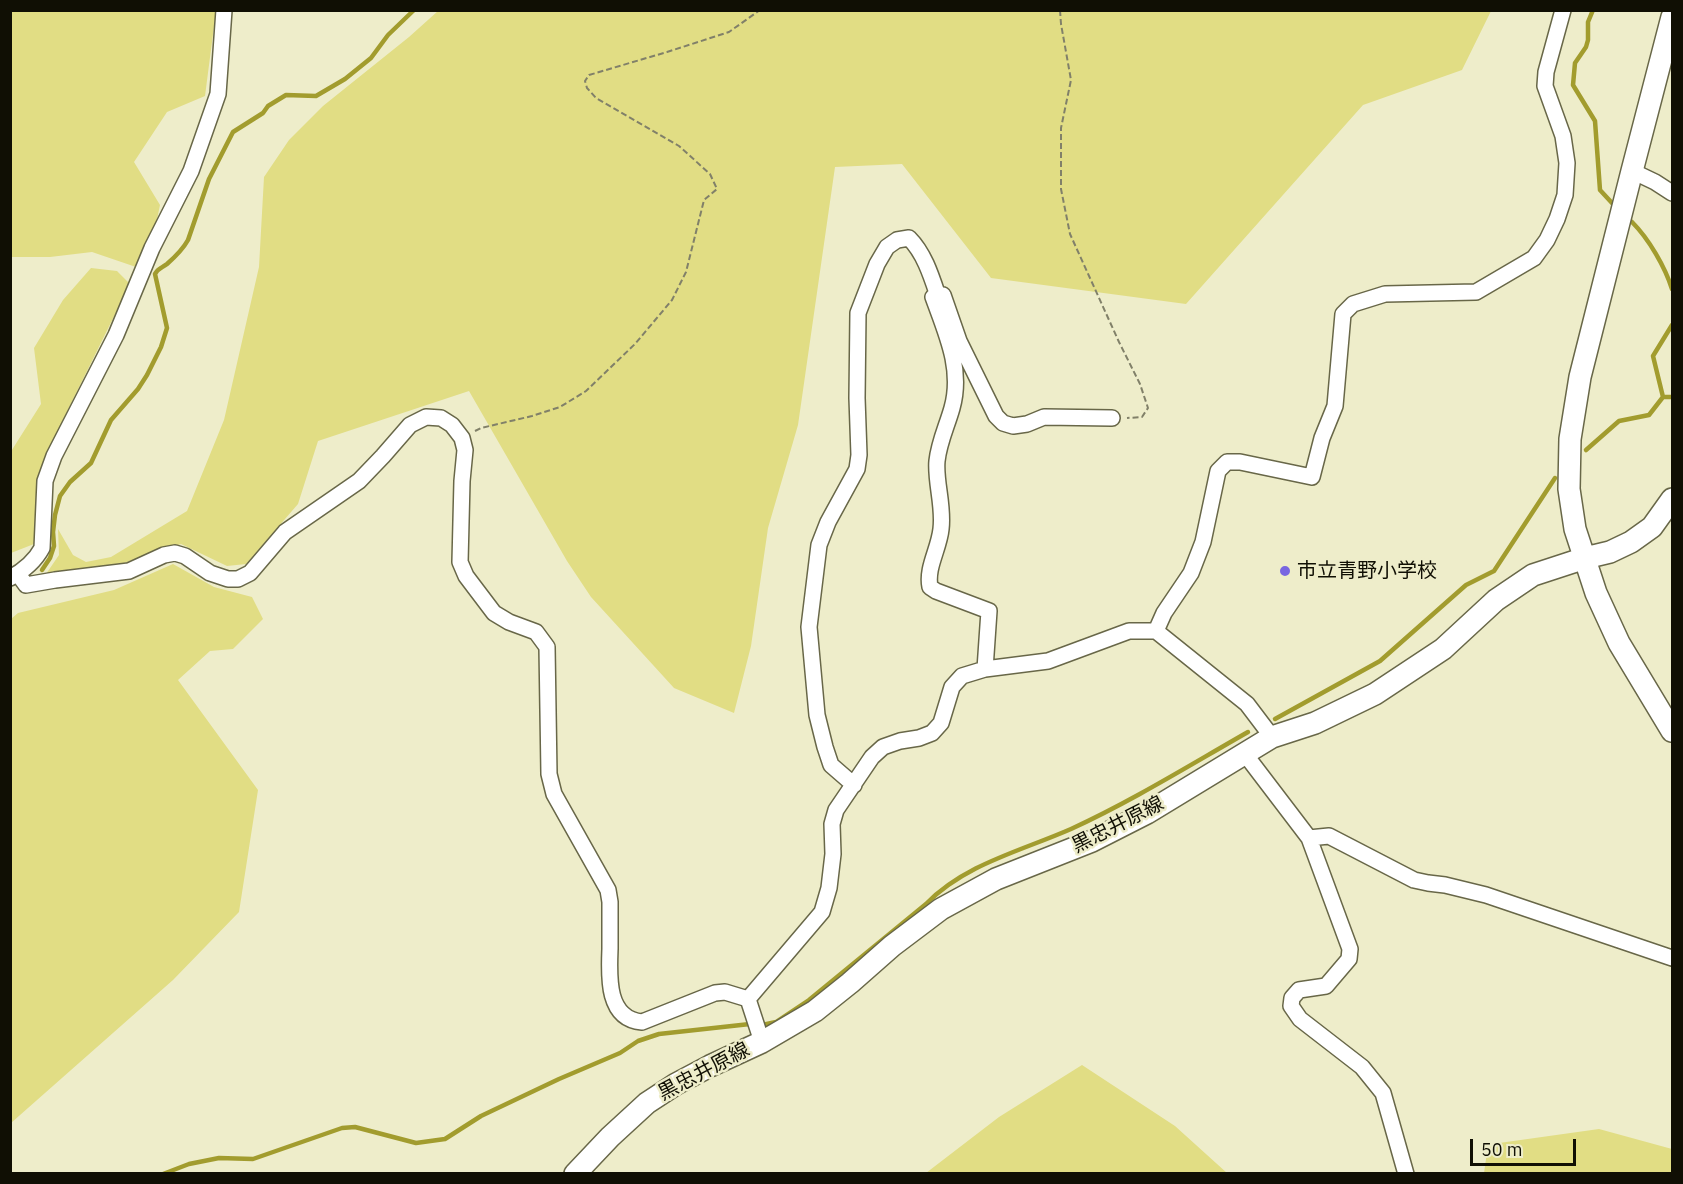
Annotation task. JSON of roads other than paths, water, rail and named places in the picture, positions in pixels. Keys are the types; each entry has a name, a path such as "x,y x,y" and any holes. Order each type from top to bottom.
{"main road":[{"path":"1672,17 1580,376 1570,440 1569,489 1575,529 1596,593 1619,643 1672,731"},
{"name":"黒忠井原線","path":"575,1173 647,1103 758,1031 815,1011 892,946 941,909 996,879 1092,841 1147,813 1272,737 1315,723 1375,694 1443,650 1496,600 1533,574 1610,552 1631,542 1652,526 1672,499"}],"street":[{"path":"224,10 218,94 191,171 152,248 116,334 54,456 45,481 42,548 37,557 14,576 26,585 129,571 164,555 175,553 185,556 210,573 228,579 238,579 250,573 285,532 359,481 410,425 426,417 441,418 452,425 462,438 465,450 460,562 466,576 494,613 509,622 536,632 547,647 549,774 554,794 608,890 610,902 609,984 617,1006 629,1018 642,1022 715,993 725,992 748,999"},
{"path":"1156,631 1164,612 1191,573 1203,542 1218,471 1227,462 1240,462 1312,477 1322,438 1335,406 1343,314 1353,304 1385,294 1476,292 1534,258 1547,240 1565,195 1567,163 1563,136 1545,86 1546,72 1563,10"},
{"path":"1632,171 1672,193"},
{"path":"854,785 831,765 825,747 817,715 809,627 819,545 828,522 857,469 858,313 877,264 887,247 897,240 909,238 917,246 930,272 938,296"},
{"path":"985,669 989,611 936,591 930,587 928,579 941,530 941,503 936,464 940,441 956,390 956,373 948,339 933,297 943,295 959,341 996,416 1003,423 1013,426 1027,424 1044,417 1112,418"},
{"path":"748,999 822,912 829,888 833,854 832,824 837,810 872,757 883,747 932,733 941,723 952,687 962,676 985,669 1048,661 1129,631 1156,631 1247,704 1272,737"},
{"path":"1245,754 1309,838 1350,949 1349,959 1326,986 1299,990 1292,998 1291,1006 1300,1019 1362,1067 1383,1093 1406,1173"},
{"path":"1309,838 1329,836 1414,880 1486,895 1672,958"},
{"path":"748,999 758,1031"}],"waterway":[{"path":"42,570 54,546 55,515 60,496 70,482 91,463 111,420 138,389 161,347 167,328 155,274 176,256 188,240 209,179 233,132 286,95 316,96 345,79 371,58 388,35 414,10"},
{"path":"1593,10 1588,22 1586,47 1575,63 1573,85 1595,121 1600,190 1612,203"},
{"path":"1632,222 1656,254 1672,289"},
{"path":"1663,397 1653,356 1672,325"},
{"path":"1586,450 1619,421 1649,415 1663,397 1672,397"},
{"path":"1275,719 1380,661 1466,585 1494,571 1555,478"},
{"path":"163,1174 189,1164 219,1158 253,1159 342,1128 355,1127 416,1143 445,1139 481,1116 620,1053 638,1041 659,1034 776,1022 809,1000 958,878 1116,807 1248,732"}],"place":[{"name":"市立青野小学校","path":"1285,571"}]}
